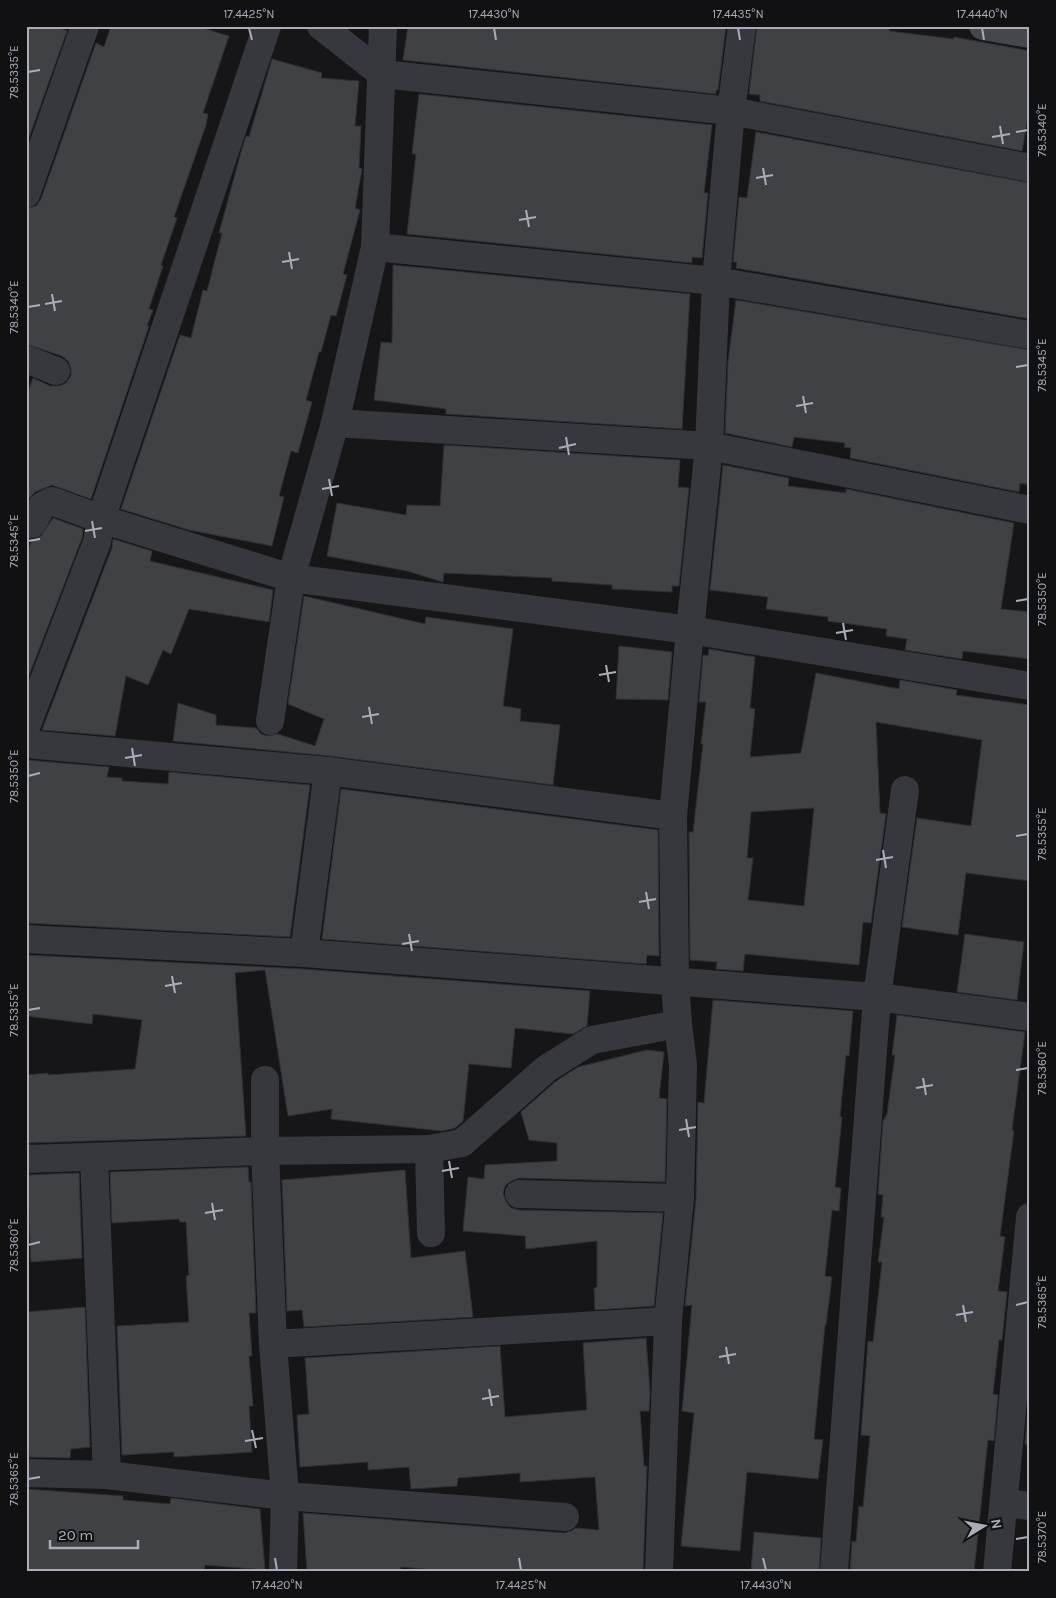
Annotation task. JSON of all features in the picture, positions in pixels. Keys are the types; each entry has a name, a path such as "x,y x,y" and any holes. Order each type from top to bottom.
{"main road":[{"path":"983,26 1030,34"}],"street":[{"path":"26,194 85,26"},
{"path":"26,727 97,542 101,519 267,26"},
{"path":"321,26 382,74 731,112 1030,168"},
{"path":"270,721 291,578 335,423 375,247 383,26"},
{"path":"659,1572 668,1322 680,1198 683,1065 675,982 673,816 709,446 716,281 731,112 742,26"},
{"path":"375,247 716,281 1030,335"},
{"path":"26,359 56,371"},
{"path":"335,423 709,446 1030,510"},
{"path":"26,525 32,524 42,506 52,501 101,519 291,578 690,630 1030,686"},
{"path":"26,744 328,771 673,816"},
{"path":"304,953 328,771"},
{"path":"834,1572 877,997 905,790"},
{"path":"26,938 304,953 877,997 1030,1017"},
{"path":"26,1159 265,1151 429,1149 462,1143 546,1069 592,1040 678,1024"},
{"path":"265,1080 265,1151 273,1344 284,1496 283,1572"},
{"path":"429,1149 431,1233"},
{"path":"94,1157 108,1475"},
{"path":"520,1194 680,1198"},
{"path":"997,1572 1017,1504 1030,1217"},
{"path":"273,1344 668,1322"},
{"path":"26,1473 108,1475 284,1496 565,1517"}],"building":[{"path":"26,26 55,26 67,31 26,146"},
{"path":"111,26 196,26 229,36 203,113 208,114 206,125 174,217 177,218 149,309 153,310 147,326 149,326 91,499 52,485 35,492 26,502 26,397 33,378 50,386 59,386 66,383 71,376 71,369 69,362 62,356 26,344 26,209 36,206 41,199 96,43 104,47"},
{"path":"408,26 726,26 716,94 403,60"},
{"path":"757,26 889,26 889,31 954,39 954,37 1030,51 1030,106 1022,151 760,101 760,95 749,94"},
{"path":"272,59 322,73 321,78 359,81 355,126 361,126 359,168 362,169 355,208 360,210 343,274 347,275 336,316 331,315 321,352 319,352 306,400 312,402 298,453 291,451 279,496 284,497 272,546 189,530 121,509 180,335 191,338 203,290 207,291 222,233 219,233 243,145 246,136 249,137"},
{"path":"419,94 712,125 704,193 708,193 702,258 692,257 692,263 407,234 416,154 412,154"},
{"path":"756,132 1030,183 1030,319 736,268 737,262 733,262 739,197 747,198"},
{"path":"393,265 690,294 682,429 446,414 446,409 374,400 381,342 392,343"},
{"path":"736,300 1030,350 1030,485 1020,483 1019,492 850,458 851,448 844,447 845,443 794,437 792,447 725,433 728,362"},
{"path":"444,445 680,460 678,487 689,488 679,586 672,586 672,592 612,589 612,585 552,581 552,578 444,573 443,582 407,571 327,556 337,503 406,515 407,505 440,506"},
{"path":"723,465 789,478 788,486 846,493 846,489 1014,523 1001,609 1030,612 1030,659 963,651 962,659 905,650 907,639 886,636 887,629 828,621 828,617 766,609 768,597 710,590"},
{"path":"53,518 83,529 82,538 26,683 26,555 32,540 41,536"},
{"path":"113,539 152,551 150,561 273,590 269,622 189,609 171,654 163,650 148,685 126,676 115,736 42,730 112,548"},
{"path":"304,596 425,624 426,617 513,629 503,706 521,709 520,721 560,725 553,785 330,756 173,741 178,703 216,715 216,725 256,728 261,734 267,736 278,734 315,746 324,719 288,704"},
{"path":"619,646 672,652 668,700 616,699"},
{"path":"709,649 755,657 750,708 755,709 750,757 801,753 816,673 899,689 900,680 957,690 956,695 1030,705 1030,881 966,873 958,935 902,927 917,818 971,826 982,740 876,722 880,813 886,814 871,923 863,922 859,965 745,954 743,971 716,969 717,962 690,960 689,832 693,832 703,744 701,744 706,702 699,702 703,655 708,656","holes":["814,808 804,906 748,900 753,858 747,858 751,812"]},
{"path":"26,760 109,767 107,777 122,778 122,781 168,784 169,772 310,785 290,937 26,923"},
{"path":"341,789 658,830 659,956 647,955 646,964 322,939"},
{"path":"965,934 1024,942 1017,1000 957,992"},
{"path":"26,955 303,969 590,991 587,1026 573,1034 515,1028 511,1068 469,1064 463,1121 455,1128 442,1131 331,1119 332,1109 288,1116 265,970 235,973 246,1136 26,1143 26,1075 135,1069 142,1020 93,1014 92,1024 26,1016"},
{"path":"713,1000 853,1011 849,1056 846,1055 835,1187 841,1188 839,1211 832,1210 825,1276 832,1277 825,1325 814,1439 823,1440 818,1479 747,1472 740,1551 681,1546 694,1413 682,1411 692,1305 685,1306 696,1199 698,1102 704,1103"},
{"path":"897,1015 1025,1032 1000,1236 1005,1237 998,1291 1007,1292 1002,1340 999,1340 993,1394 998,1395 994,1441 988,1440 974,1572 850,1572 852,1541 856,1542 859,1506 863,1507 870,1436 861,1435 868,1341 873,1342 882,1262 878,1262 884,1217 881,1217 883,1195 878,1194 883,1121 887,1114 895,1055 892,1055"},
{"path":"647,1050 664,1052 659,1098 667,1099 665,1182 519,1178 505,1186 503,1193 506,1202 511,1208 519,1210 663,1213 654,1306 595,1310 594,1288 597,1287 597,1241 526,1249 525,1236 463,1231 468,1177 484,1179 485,1165 557,1161 557,1143 529,1140 521,1112 555,1082 578,1067"},
{"path":"248,1167 249,1182 251,1182 256,1313 249,1313 252,1356 249,1356 253,1406 249,1406 252,1452 174,1457 174,1452 122,1455 117,1326 189,1322 186,1276 189,1275 186,1222 180,1222 179,1219 112,1223 110,1172"},
{"path":"405,1170 411,1258 465,1251 473,1317 304,1327 302,1310 287,1311 282,1180"},
{"path":"79,1173 82,1258 31,1262 27,1175"},
{"path":"85,1307 90,1447 71,1449 70,1458 29,1457 29,1451 26,1452 26,1312"},
{"path":"646,1338 650,1393 649,1411 640,1411 644,1466 647,1466 643,1572 457,1572 401,1567 400,1572 307,1572 303,1513 564,1533 576,1528 599,1530 595,1477 520,1482 520,1473 458,1478 457,1486 411,1489 409,1467 368,1470 368,1462 300,1467 297,1415 309,1414 305,1358 500,1346 505,1417 587,1410 583,1343"},
{"path":"1030,1399 1030,1445 1025,1444"},
{"path":"26,1489 123,1496 123,1500 170,1504 171,1498 260,1509 265,1570 205,1565 204,1572 26,1572 28,1544 26,1544"},
{"path":"754,1532 821,1538 819,1572 751,1572"}]}
